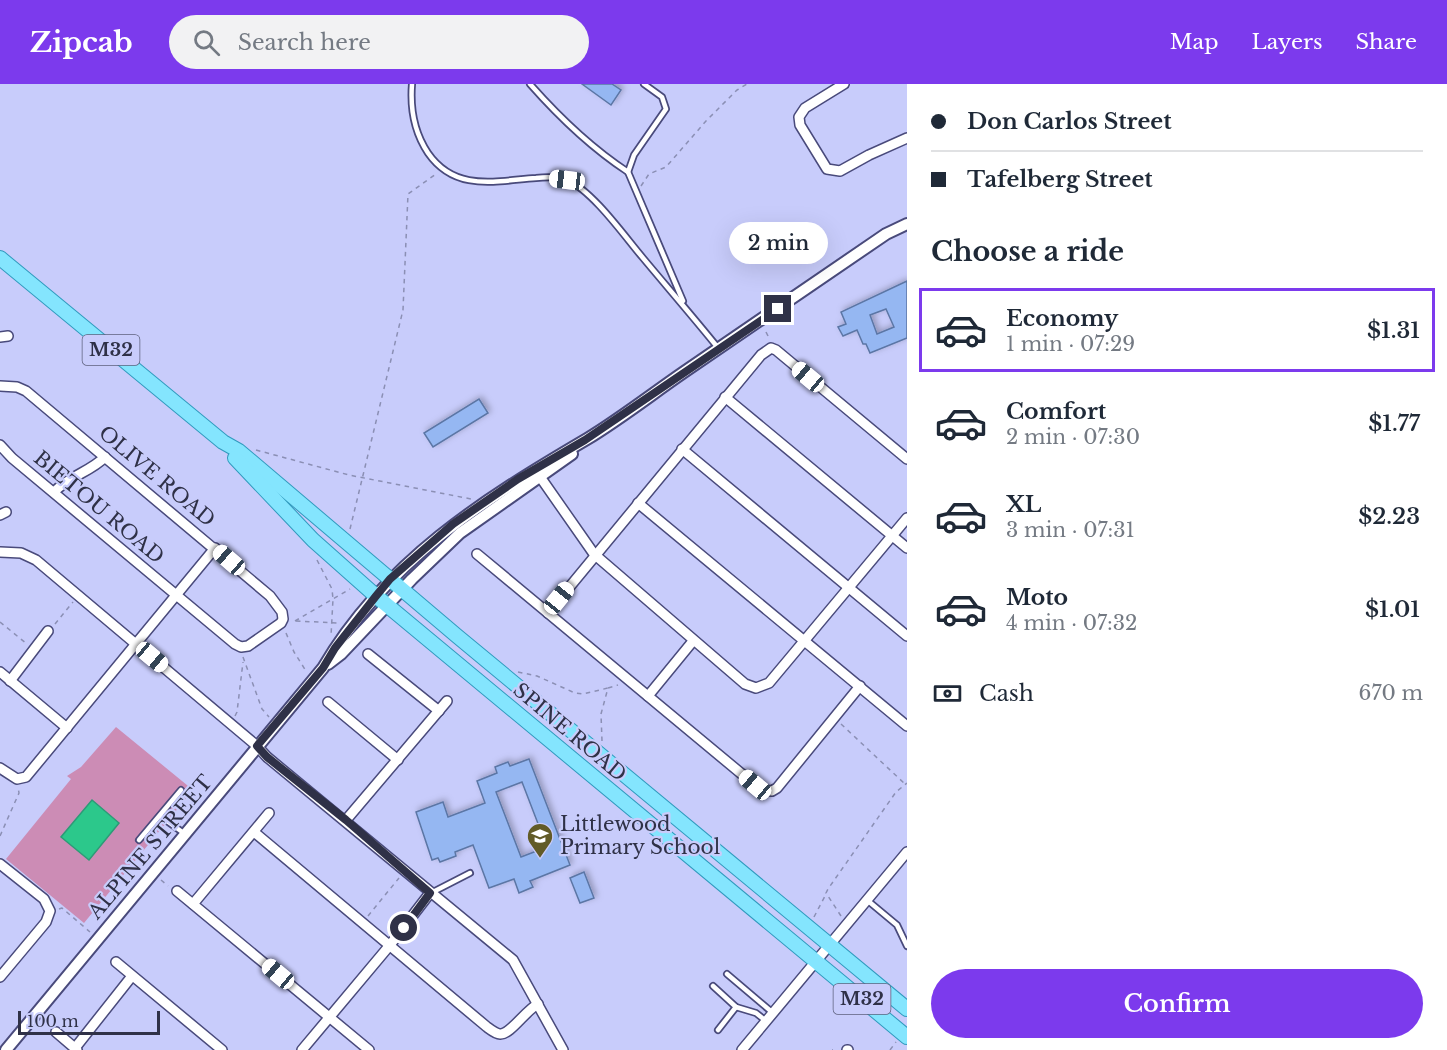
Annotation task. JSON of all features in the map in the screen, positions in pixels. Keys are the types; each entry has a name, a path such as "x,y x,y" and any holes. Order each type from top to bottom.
{"main road":[{"name":"SPINE ROAD","path":"0,258 223,442 239,451 907,1009"},
{"name":"SPINE ROAD","path":"223,442 234,457 313,540 376,596 816,961 902,1039"}],"street":[{"path":"844,84 804,108 798,117 800,125 827,170 840,171 878,150 907,138"},
{"path":"907,224 886,234 585,440 581,447 538,474 594,554 745,684 756,688 769,683 907,518"},
{"path":"548,613 594,554 725,397 761,355 771,348 907,459"},
{"name":"OLIVE ROAD","path":"0,386 17,387 26,391 215,548 270,596 282,612 282,621"},
{"path":"725,397 907,548"},
{"name":"BIETOU ROAD","path":"0,445 12,458 176,595"},
{"path":"682,449 907,636"},
{"path":"54,492 64,481 91,469 105,457"},
{"name":"ALPINE STREET","path":"6,1050 323,668 335,648 390,579 453,524 538,474"},
{"name":"ALPINE STREET","path":"323,668 341,654 402,589 460,533 538,474"},
{"path":"638,503 907,726"},
{"path":"0,768 17,779 26,777 215,548"},
{"path":"0,552 21,553 32,557 257,746 267,757 513,960 563,1050"},
{"path":"477,554 755,785 767,792 777,788 860,686"},
{"path":"176,595 241,647 248,646 282,621"},
{"path":"10,681 48,632"},
{"path":"648,696 693,640"},
{"path":"368,654 439,711"},
{"path":"0,672 67,728"},
{"path":"346,820 447,701"},
{"path":"328,702 398,760"},
{"path":"194,904 269,813"},
{"path":"254,832 498,1034 509,1031 530,1008 538,1004"},
{"path":"742,1050 907,852"},
{"path":"0,864 44,899 50,911 46,922 0,977"},
{"path":"176,890 369,1050"},
{"path":"302,1050 390,945 430,893"},
{"path":"116,962 222,1050"},
{"path":"56,1032 76,1049 132,976"}],"lane":[{"path":"412,84 412,109 418,136 442,170 471,181 544,177 567,180 588,196 614,222 719,349"},
{"path":"530,84 560,118 628,172 685,307"},
{"path":"628,172 634,155 666,109 662,97 644,84"},
{"path":"139,840 181,790"},
{"path":"160,816 185,834"},
{"path":"430,893 470,873"},
{"path":"867,900 897,925 907,946"},
{"path":"727,974 773,1013"},
{"path":"713,986 736,1007 756,1013 766,1021"},
{"path":"718,1030 736,1007"}],"path":[{"path":"637,193 649,174 666,166 737,90 747,84"},
{"path":"350,532 349,526 403,310 408,194 442,170"},
{"path":"256,450 362,478 478,500"},
{"path":"315,554 328,580 333,599 331,643"},
{"path":"296,621 351,588"},
{"path":"48,632 73,602"},
{"path":"306,672 294,652 282,621 345,625"},
{"path":"0,622 30,647"},
{"path":"241,647 243,661 262,710 269,717"},
{"path":"235,716 243,661"},
{"path":"514,672 537,676 575,693 583,694 620,684"},
{"path":"602,745 601,714 608,688"},
{"path":"812,920 834,878 896,792 906,783 838,722"},
{"path":"0,837 19,793 18,786"},
{"path":"366,919 401,874"},
{"path":"161,880 176,890"},
{"path":"826,893 843,919"},
{"path":"50,911 62,908 90,932"},
{"path":"890,1050 902,1039"}],"shaded area":[{"path":"116,727 193,790 84,923 6,859 71,779 67,776 81,767"},
{"path":"92,800 119,823 89,860 61,837"}],"building":[{"path":"582,84 612,84 621,90 611,105"},
{"path":"907,281 907,338 870,353 857,330 843,336 838,327 846,324 841,312","holes":["886,309 894,327 877,334 870,315"]},
{"path":"479,399 488,413 433,447 424,433"},
{"path":"529,759 570,865 530,881 533,887 519,893 514,879 489,888 473,845 455,852 456,856 440,862 438,858 432,860 416,812 443,802 448,817 485,803 477,781 497,773 495,767 508,762 510,766","holes":["522,782 547,847 521,857 496,792"]},
{"path":"584,872 594,898 580,903 570,878"}],"place":[{"name":"Littlewood Primary School","path":"540,859"}],"route":[{"path":"404,928 430,893 346,820 267,757 257,746 323,668 335,648 390,579 453,524 518,479 585,440 778,309"}]}
